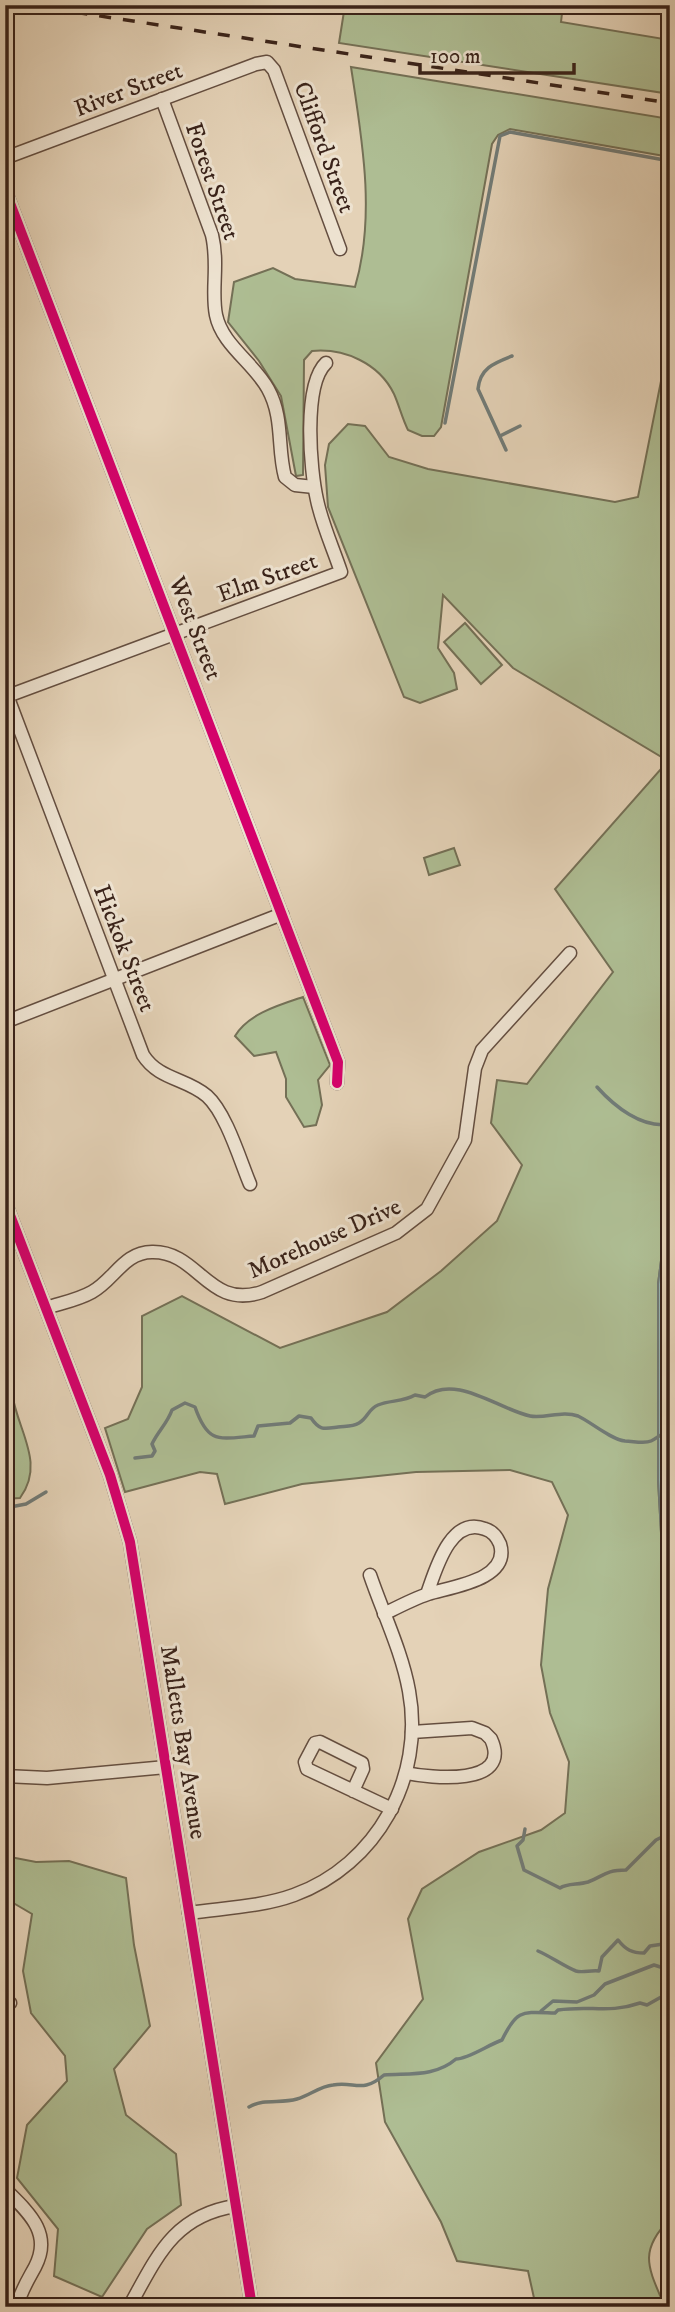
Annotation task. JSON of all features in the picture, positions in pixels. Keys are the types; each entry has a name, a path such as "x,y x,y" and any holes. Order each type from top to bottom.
{"street":[{"name":"River Street","path":"5,158 267,62"},
{"name":"Clifford Street","path":"267,62 274,70 340,249"},
{"name":"Forest Street","path":"162,99 212,235 216,257 215,306 219,324 261,378 275,403 281,428 285,477 295,485 314,487"},
{"name":"West Street","path":"5,190 338,1062 337,1083"},
{"name":"Elm Street","path":"6,694 341,572 314,487 313,389 319,371 326,363"},
{"name":"Hickok Street","path":"6,694 143,1055 163,1075 200,1091 215,1105 250,1184"},
{"path":"5,1022 282,914"},
{"name":"Morehouse Drive","path":"46,1308 93,1291 129,1259 144,1252 169,1255 219,1290 241,1297 262,1292 407,1227 437,1196 465,1140 475,1068 482,1050 570,953"},
{"name":"Malletts Bay Avenue","path":"5,1202 110,1475 130,1542 252,2307"},
{"path":"384,1614 427,1594 470,1583 491,1570 500,1554 499,1543 493,1534 476,1527 456,1536 442,1555 427,1594"},
{"path":"189,1913 275,1900 319,1883 365,1848 392,1809 406,1773 412,1732 408,1684 370,1575"},
{"path":"406,1773 476,1775 488,1769 494,1757 491,1739 476,1729 412,1732"},
{"path":"352,1791 363,1769 362,1763 320,1742 315,1743 305,1762 306,1768 352,1791 392,1809"},
{"path":"5,1776 47,1778 166,1767"},
{"path":"5,2189 28,2212 42,2238 39,2259 17,2307"},
{"path":"129,2307 164,2246 180,2229 208,2212 235,2206"}],"green space":[{"path":"345,5 563,5 561,22 670,40 670,94 339,43"},
{"path":"351,67 670,119 670,157 510,129 498,135 492,144 441,427 434,436 422,436 408,430 394,394 370,366 348,355 312,351 304,360 303,475 296,476 281,396 259,361 228,322 234,282 273,268 295,279 355,287 365,233 366,205 363,150"},
{"path":"670,363 670,1190 658,1284 658,1480 670,1690 670,2219 653,2241 649,2261 654,2282 665,2307 536,2307 528,2271 457,2261 441,2222 385,2122 376,2063 423,1999 408,1919 422,1889 479,1852 541,1830 565,1813 569,1762 550,1713 541,1665 548,1589 568,1515 552,1482 510,1470 416,1472 302,1484 225,1504 217,1474 200,1472 125,1492 105,1428 128,1419 142,1387 142,1316 182,1296 280,1348 387,1312 441,1271 497,1221 522,1165 491,1123 497,1080 527,1084 613,972 555,889 668,761 513,668 443,595 438,648 454,673 457,689 420,703 404,697 328,507 325,465 329,444 348,424 365,426 389,457 428,469 615,502 638,497 661,381"},
{"path":"465,623 502,665 481,684 444,642"},
{"path":"454,848 460,865 429,875 424,858"},
{"path":"303,997 330,1065 318,1080 322,1105 316,1125 304,1127 286,1097 286,1079 276,1052 254,1056 235,1036 256,1016"},
{"path":"5,1350 15,1407 28,1446 30,1472 20,1498 5,1499"},
{"path":"5,1856 36,1862 69,1861 126,1878 134,1945 150,2026 114,2069 126,2115 176,2154 181,2205 147,2229 102,2297 54,2276 58,2229 17,2178 27,2125 67,2081 65,2056 31,2013 23,1971 32,1914 15,1904 5,1907"}],"water":[{"path":"670,1190 670,1690 658,1480 658,1284"}],"waterway":[{"path":"445,423 500,136 510,132 670,161"},
{"path":"506,450 478,389 485,371 512,356"},
{"path":"500,436 520,426"},
{"path":"597,1087 612,1102 639,1120 660,1125 670,1124"},
{"path":"135,1458 152,1456 155,1451 152,1444 172,1410 185,1403 195,1407 210,1433 231,1438 254,1436 258,1426 290,1423 299,1416 311,1418 323,1428 354,1425 378,1405 415,1395 425,1397 450,1389 477,1395 530,1416 572,1414 625,1441 648,1442 670,1432"},
{"path":"5,1508 26,1504 46,1492"},
{"path":"525,1829 523,1840 517,1846 524,1870 560,1888 588,1882 609,1872 626,1870 656,1840 670,1833"},
{"path":"538,1951 576,1971 599,1971 602,1957 618,1940 630,1950 640,1953 644,1953 650,1946 670,1943"},
{"path":"541,2011 553,2001 577,2002 594,1995 605,1984 654,1965 670,1970"},
{"path":"249,2107 297,2099 328,2086 364,2085 384,2075 440,2069 456,2059 502,2040 512,2023 522,2014 555,2013 558,2010 570,2009 609,2009 640,2003 647,2005 670,1992"}],"railway":[{"path":"28,5 670,103"}],"cycle path":[{"path":"5,190 338,1062 337,1083"},
{"path":"5,1202 110,1475 130,1542 252,2307"}]}
